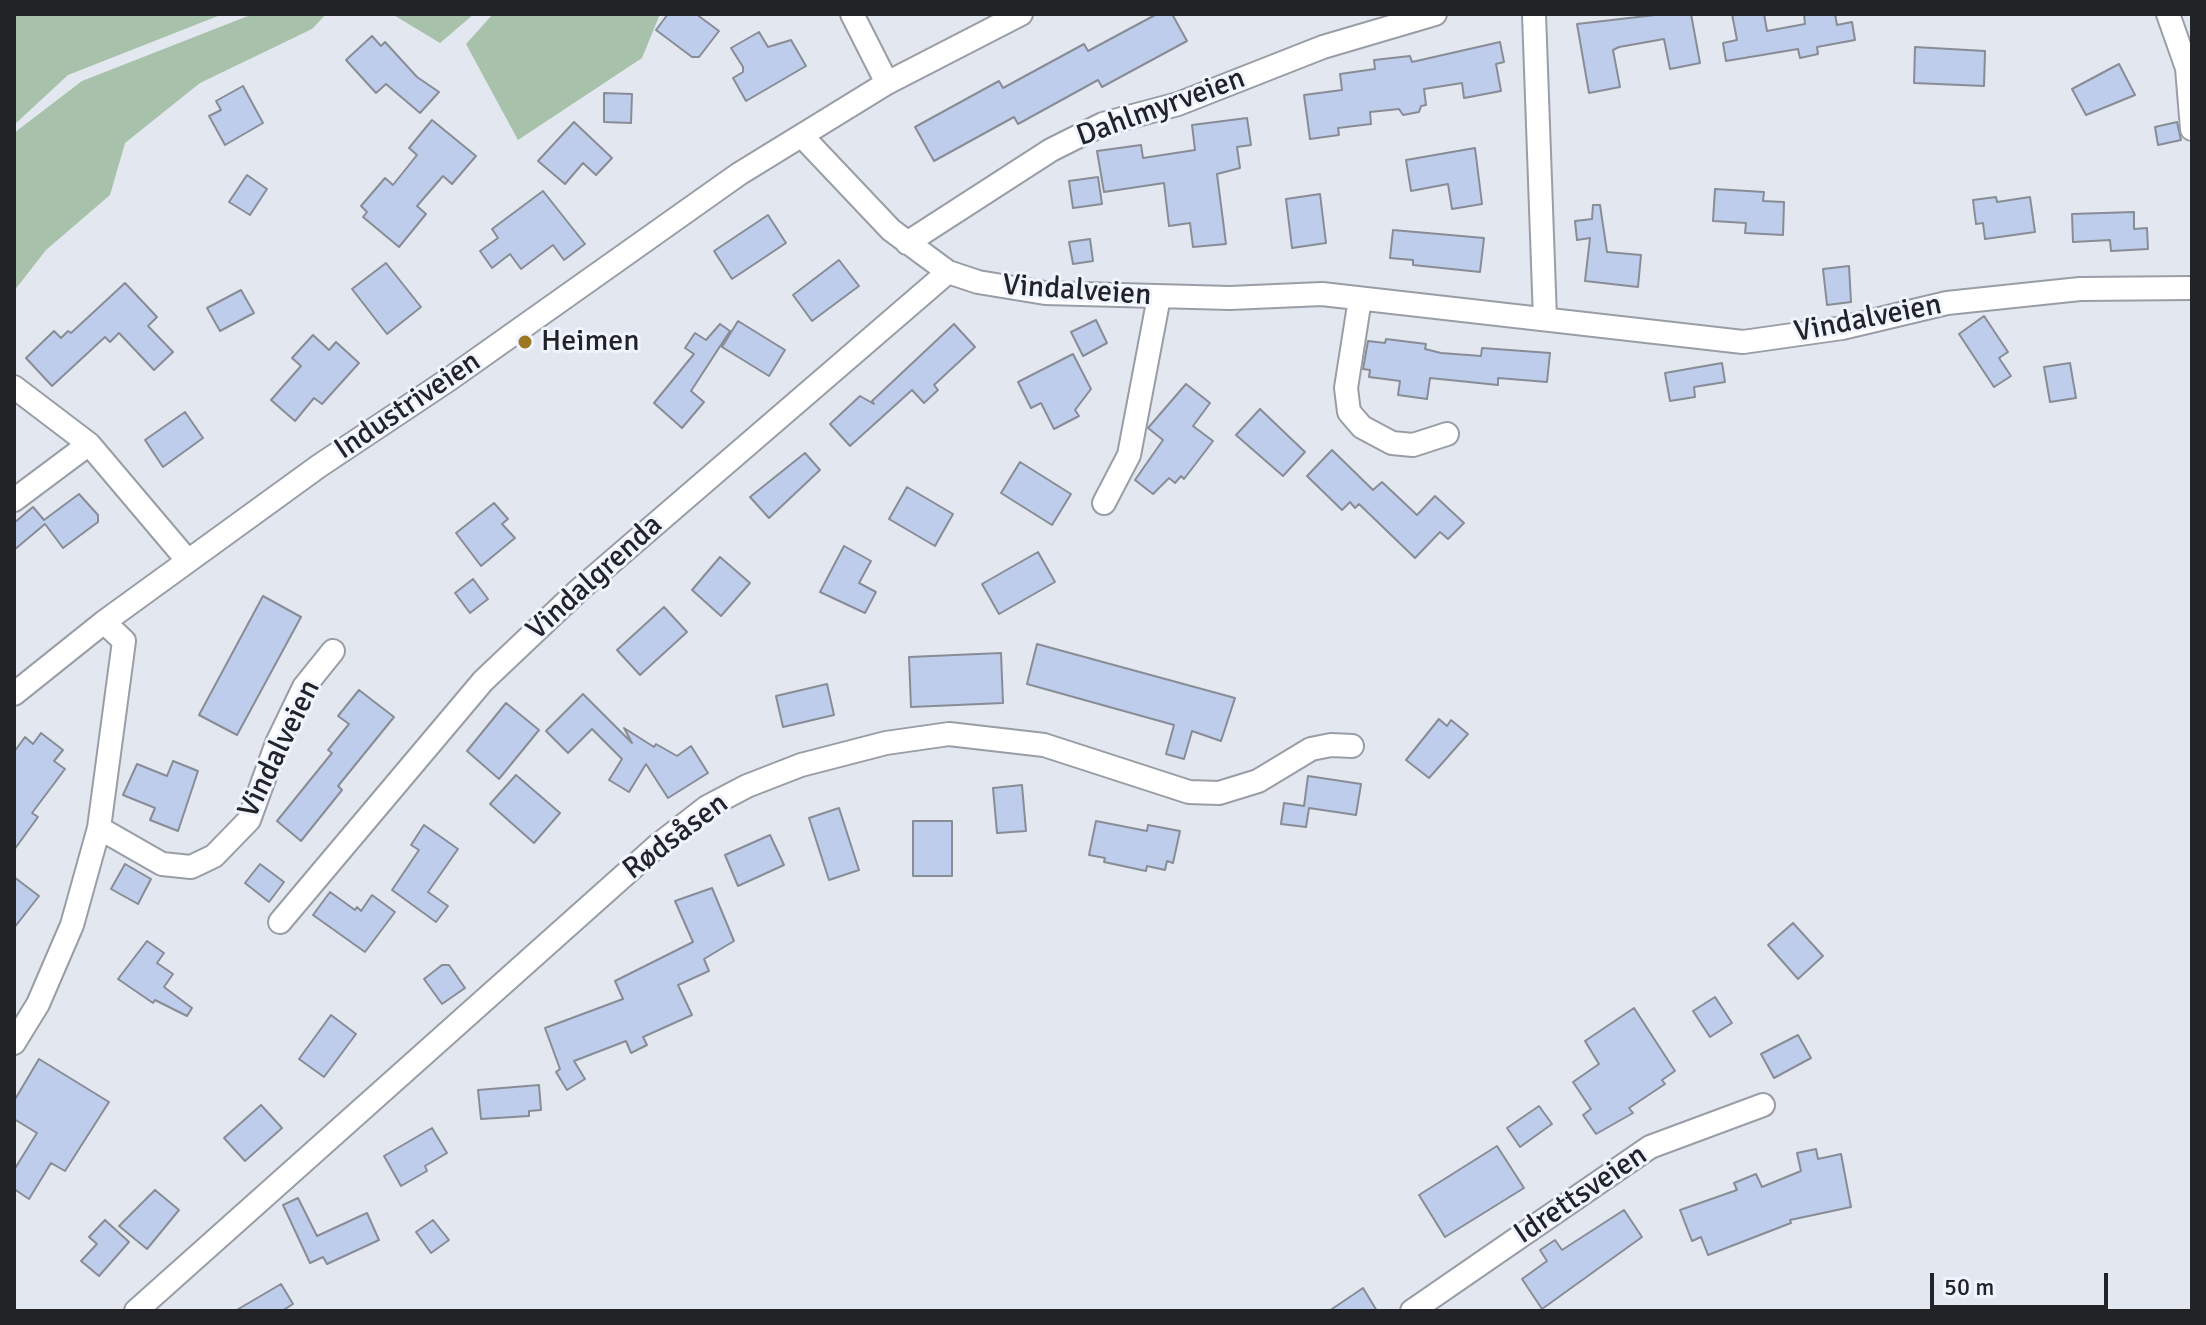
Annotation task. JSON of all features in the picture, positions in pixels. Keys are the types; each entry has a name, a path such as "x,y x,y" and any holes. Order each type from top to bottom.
{"street":[{"path":"852,14 887,83"},
{"name":"Industriveien","path":"14,694 104,622 188,561 726,183 887,83 1021,14"},
{"name":"Dahlmyrveien","path":"907,243 1051,150 1103,124 1178,104 1323,47 1435,14"},
{"path":"1534,14 1545,319"},
{"path":"2168,14 2187,68 2192,129"},
{"name":"Vindalveien","path":"802,136 881,221 948,272 978,282 1045,293 1159,297 1322,294 1743,342 1842,328 1947,303 2080,289 2192,288"},
{"name":"Vindalgrenda","path":"280,922 483,681 579,590 948,272"},
{"path":"1104,503 1129,455 1159,297"},
{"path":"1360,299 1346,388 1346,400 1355,421 1377,436 1405,445 1447,434"},
{"path":"14,387 89,444 188,561"},
{"path":"14,500 89,444"},
{"path":"14,1043 38,1004 72,925 99,828 124,641 104,622"},
{"name":"Vindalveien","path":"99,828 162,864 191,867 214,856 249,820 277,743 304,687 333,651"},
{"name":"Rødsåsen","path":"136,1311 657,846 707,807 747,786 801,765 886,743 949,734 1044,745 1189,792 1219,793 1258,781 1311,749 1331,745 1352,746"},
{"name":"Idrettsveien","path":"1412,1311 1650,1147 1763,1105"}],"green space":[{"path":"14,14 223,14 68,75 14,125"},
{"path":"253,14 326,14 312,29 200,83 125,143 110,195 46,250 14,291 14,133 82,81"},
{"path":"392,14 474,14 440,43"},
{"path":"493,14 660,14 642,58 518,140 466,44"}],"building":[{"path":"668,14 696,14 719,31 699,57 692,57 656,30"},
{"path":"1157,14 1172,14 1187,41 1102,87 1098,80 1018,124 1014,117 934,161 915,127 999,81 1003,88 1084,44 1088,51"},
{"path":"1691,14 1700,63 1670,69 1664,39 1619,47 1613,50 1620,87 1589,93 1577,24"},
{"path":"1732,14 1764,14 1767,31 1805,24 1804,14 1835,14 1837,25 1852,22 1855,40 1817,47 1818,54 1800,58 1798,49 1726,61 1723,43 1737,40"},
{"path":"759,32 768,47 791,40 806,66 746,101 733,78 743,72 743,67 731,48"},
{"path":"372,36 381,46 385,42 417,77 439,92 420,113 386,84 376,93 346,60"},
{"path":"1500,42 1504,62 1496,64 1501,91 1464,98 1462,83 1424,89 1426,105 1421,106 1419,112 1403,115 1399,109 1370,112 1371,124 1338,128 1339,135 1310,139 1304,95 1342,90 1340,74 1375,69 1374,60 1410,56 1412,62"},
{"path":"1915,47 1985,51 1984,86 1914,83"},
{"path":"2119,64 2135,95 2086,115 2072,89"},
{"path":"243,86 263,123 225,145 209,116 221,110 216,101"},
{"path":"604,93 632,94 631,123 604,122"},
{"path":"1247,118 1251,145 1237,147 1240,168 1217,174 1226,244 1193,247 1190,223 1169,226 1164,183 1104,192 1097,151 1141,145 1143,158 1195,150 1192,125"},
{"path":"432,120 476,156 452,184 443,176 417,206 426,214 399,247 363,217 367,212 361,206 385,178 393,185 417,155 409,148"},
{"path":"574,122 612,158 596,175 583,163 565,184 538,161"},
{"path":"2177,122 2181,140 2158,145 2155,127"},
{"path":"1475,148 1482,204 1452,209 1448,184 1411,191 1406,160"},
{"path":"247,175 267,189 250,215 229,202"},
{"path":"1098,177 1102,204 1073,208 1069,181"},
{"path":"1715,189 1764,192 1763,201 1784,202 1783,235 1745,233 1746,223 1713,221"},
{"path":"543,191 585,244 564,260 553,245 521,269 510,254 492,268 480,251 498,238 492,229"},
{"path":"1320,194 1326,243 1292,248 1286,199"},
{"path":"1996,197 1997,202 2030,197 2035,232 1985,239 1983,223 1976,224 1973,200"},
{"path":"1593,205 1600,205 1607,252 1641,255 1638,287 1585,281 1590,238 1577,240 1575,221 1592,219"},
{"path":"2134,212 2134,229 2147,228 2148,249 2111,251 2110,240 2073,242 2072,214"},
{"path":"768,215 786,243 732,279 714,251"},
{"path":"1393,230 1484,238 1480,272 1413,265 1413,260 1390,258"},
{"path":"1090,239 1093,261 1073,264 1069,242"},
{"path":"839,260 859,286 812,321 793,295"},
{"path":"386,263 421,307 387,334 352,289"},
{"path":"1849,266 1851,302 1827,305 1823,269"},
{"path":"125,283 157,317 148,326 173,352 154,370 119,333 110,342 105,337 52,386 26,358 54,331 61,338 68,331 71,333"},
{"path":"241,290 254,313 220,331 207,308"},
{"path":"1984,316 2008,352 1999,358 2011,376 1994,387 1959,334"},
{"path":"1096,320 1107,343 1083,356 1071,332"},
{"path":"738,321 785,350 769,376 722,347"},
{"path":"720,324 730,331 691,391 704,402 682,428 654,403 694,354 685,348 695,333 706,340"},
{"path":"954,324 975,347 934,385 938,390 924,403 912,390 850,446 830,424 860,396 874,404 872,401"},
{"path":"313,335 329,350 336,342 359,363 322,404 314,398 295,421 271,400 301,366 292,358"},
{"path":"1386,339 1426,344 1425,349 1441,353 1481,356 1482,348 1550,353 1547,382 1498,378 1498,385 1430,378 1427,399 1398,395 1400,381 1369,377 1370,370 1363,369 1368,341 1385,343"},
{"path":"1073,354 1091,389 1075,410 1079,416 1054,429 1041,403 1031,408 1018,382"},
{"path":"1722,363 1725,382 1694,387 1695,397 1670,401 1665,373"},
{"path":"2070,363 2076,398 2050,402 2044,367"},
{"path":"1186,384 1210,403 1193,426 1213,441 1184,479 1181,476 1175,483 1169,478 1153,494 1135,480 1163,440 1148,428"},
{"path":"1260,409 1305,452 1283,476 1236,435"},
{"path":"185,412 203,438 163,467 145,440"},
{"path":"1332,450 1373,490 1382,482 1417,515 1435,496 1464,523 1448,539 1440,532 1415,558 1359,504 1355,508 1350,502 1342,510 1307,476"},
{"path":"805,453 820,470 769,518 750,497"},
{"path":"1020,462 1071,494 1052,525 1001,493"},
{"path":"907,487 953,514 935,546 889,519"},
{"path":"79,494 98,515 98,522 63,548 45,524 14,550 14,523 33,507 44,520"},
{"path":"494,503 508,519 502,524 515,538 481,566 456,533"},
{"path":"844,546 871,561 859,583 876,592 865,613 820,592"},
{"path":"1038,552 1055,582 999,614 982,584"},
{"path":"720,557 750,583 721,616 692,590"},
{"path":"473,579 488,599 470,613 455,593"},
{"path":"263,596 301,617 237,735 199,715"},
{"path":"664,607 687,632 640,675 617,650"},
{"path":"1037,644 1235,698 1221,741 1192,731 1184,759 1166,754 1174,725 1027,684"},
{"path":"1001,653 1003,703 911,707 909,657"},
{"path":"827,684 834,715 783,727 776,696"},
{"path":"359,690 394,717 338,786 342,790 301,841 277,821 332,753 328,750 349,724 338,716"},
{"path":"583,694 632,743 624,728 654,747 656,744 677,756 691,746 708,773 668,798 646,764 629,792 609,780 622,759 592,729 568,753 546,731"},
{"path":"506,703 539,730 499,779 467,751"},
{"path":"1439,719 1447,726 1451,720 1468,734 1429,778 1406,760"},
{"path":"41,733 63,750 54,761 65,769 32,813 38,817 14,850 14,752 25,737 33,744"},
{"path":"173,761 198,771 178,831 150,820 155,808 123,795 137,764 167,776"},
{"path":"516,775 560,813 534,843 490,804"},
{"path":"1308,776 1361,784 1356,815 1309,808 1306,827 1281,824 1284,803 1304,806"},
{"path":"1022,785 1026,831 997,833 993,788"},
{"path":"839,808 859,870 829,880 809,818"},
{"path":"913,821 952,821 952,876 913,876"},
{"path":"1096,821 1147,831 1148,825 1180,831 1173,863 1167,861 1165,870 1147,866 1146,871 1104,862 1105,858 1089,855"},
{"path":"424,825 458,849 428,892 448,906 436,922 392,890 419,850 411,845"},
{"path":"770,835 784,865 738,886 725,855"},
{"path":"125,864 151,879 138,904 111,889"},
{"path":"260,864 284,882 269,902 245,883"},
{"path":"14,877 39,896 14,928"},
{"path":"712,888 734,941 704,959 709,971 678,985 692,1015 643,1037 647,1045 631,1053 626,1041 574,1061 585,1079 567,1090 556,1072 560,1069 545,1028 623,999 615,981 693,942 675,901"},
{"path":"330,892 355,910 357,907 361,911 372,895 395,912 365,952 313,915"},
{"path":"1793,923 1823,956 1798,979 1768,945"},
{"path":"147,941 164,953 157,963 173,974 164,987 192,1008 187,1016 155,1000 153,1003 118,979"},
{"path":"442,965 449,965 465,988 442,1004 424,979"},
{"path":"1715,997 1732,1023 1710,1037 1693,1011"},
{"path":"1634,1008 1675,1071 1662,1080 1665,1084 1629,1108 1633,1113 1596,1134 1583,1115 1591,1109 1573,1082 1599,1064 1585,1041"},
{"path":"331,1015 356,1034 324,1077 299,1059"},
{"path":"1798,1035 1811,1058 1774,1078 1761,1054"},
{"path":"39,1059 109,1102 65,1171 51,1163 29,1199 14,1189 14,1170 37,1133 14,1119 14,1101"},
{"path":"539,1085 541,1110 529,1111 529,1116 481,1119 478,1090"},
{"path":"261,1105 282,1128 245,1161 224,1138"},
{"path":"1539,1106 1552,1124 1520,1147 1507,1128"},
{"path":"432,1128 447,1153 425,1166 427,1171 401,1186 384,1156"},
{"path":"1497,1146 1524,1188 1445,1237 1419,1195"},
{"path":"1816,1149 1818,1159 1841,1154 1851,1207 1790,1220 1791,1223 1708,1255 1701,1237 1692,1241 1680,1210 1737,1190 1734,1183 1756,1174 1762,1187 1801,1171 1797,1153"},
{"path":"155,1190 179,1210 147,1249 119,1226"},
{"path":"298,1198 317,1236 367,1213 379,1240 327,1264 323,1257 310,1263 283,1205"},
{"path":"1624,1210 1642,1237 1542,1309 1522,1279 1547,1261 1540,1250 1555,1240 1562,1250"},
{"path":"105,1220 129,1242 99,1276 81,1261 97,1244 89,1237"},
{"path":"433,1220 449,1240 431,1253 416,1232"},
{"path":"281,1284 293,1304 282,1311 235,1311"},
{"path":"1363,1288 1377,1311 1329,1311"}],"place":[{"name":"Heimen","path":"525,342"}]}
